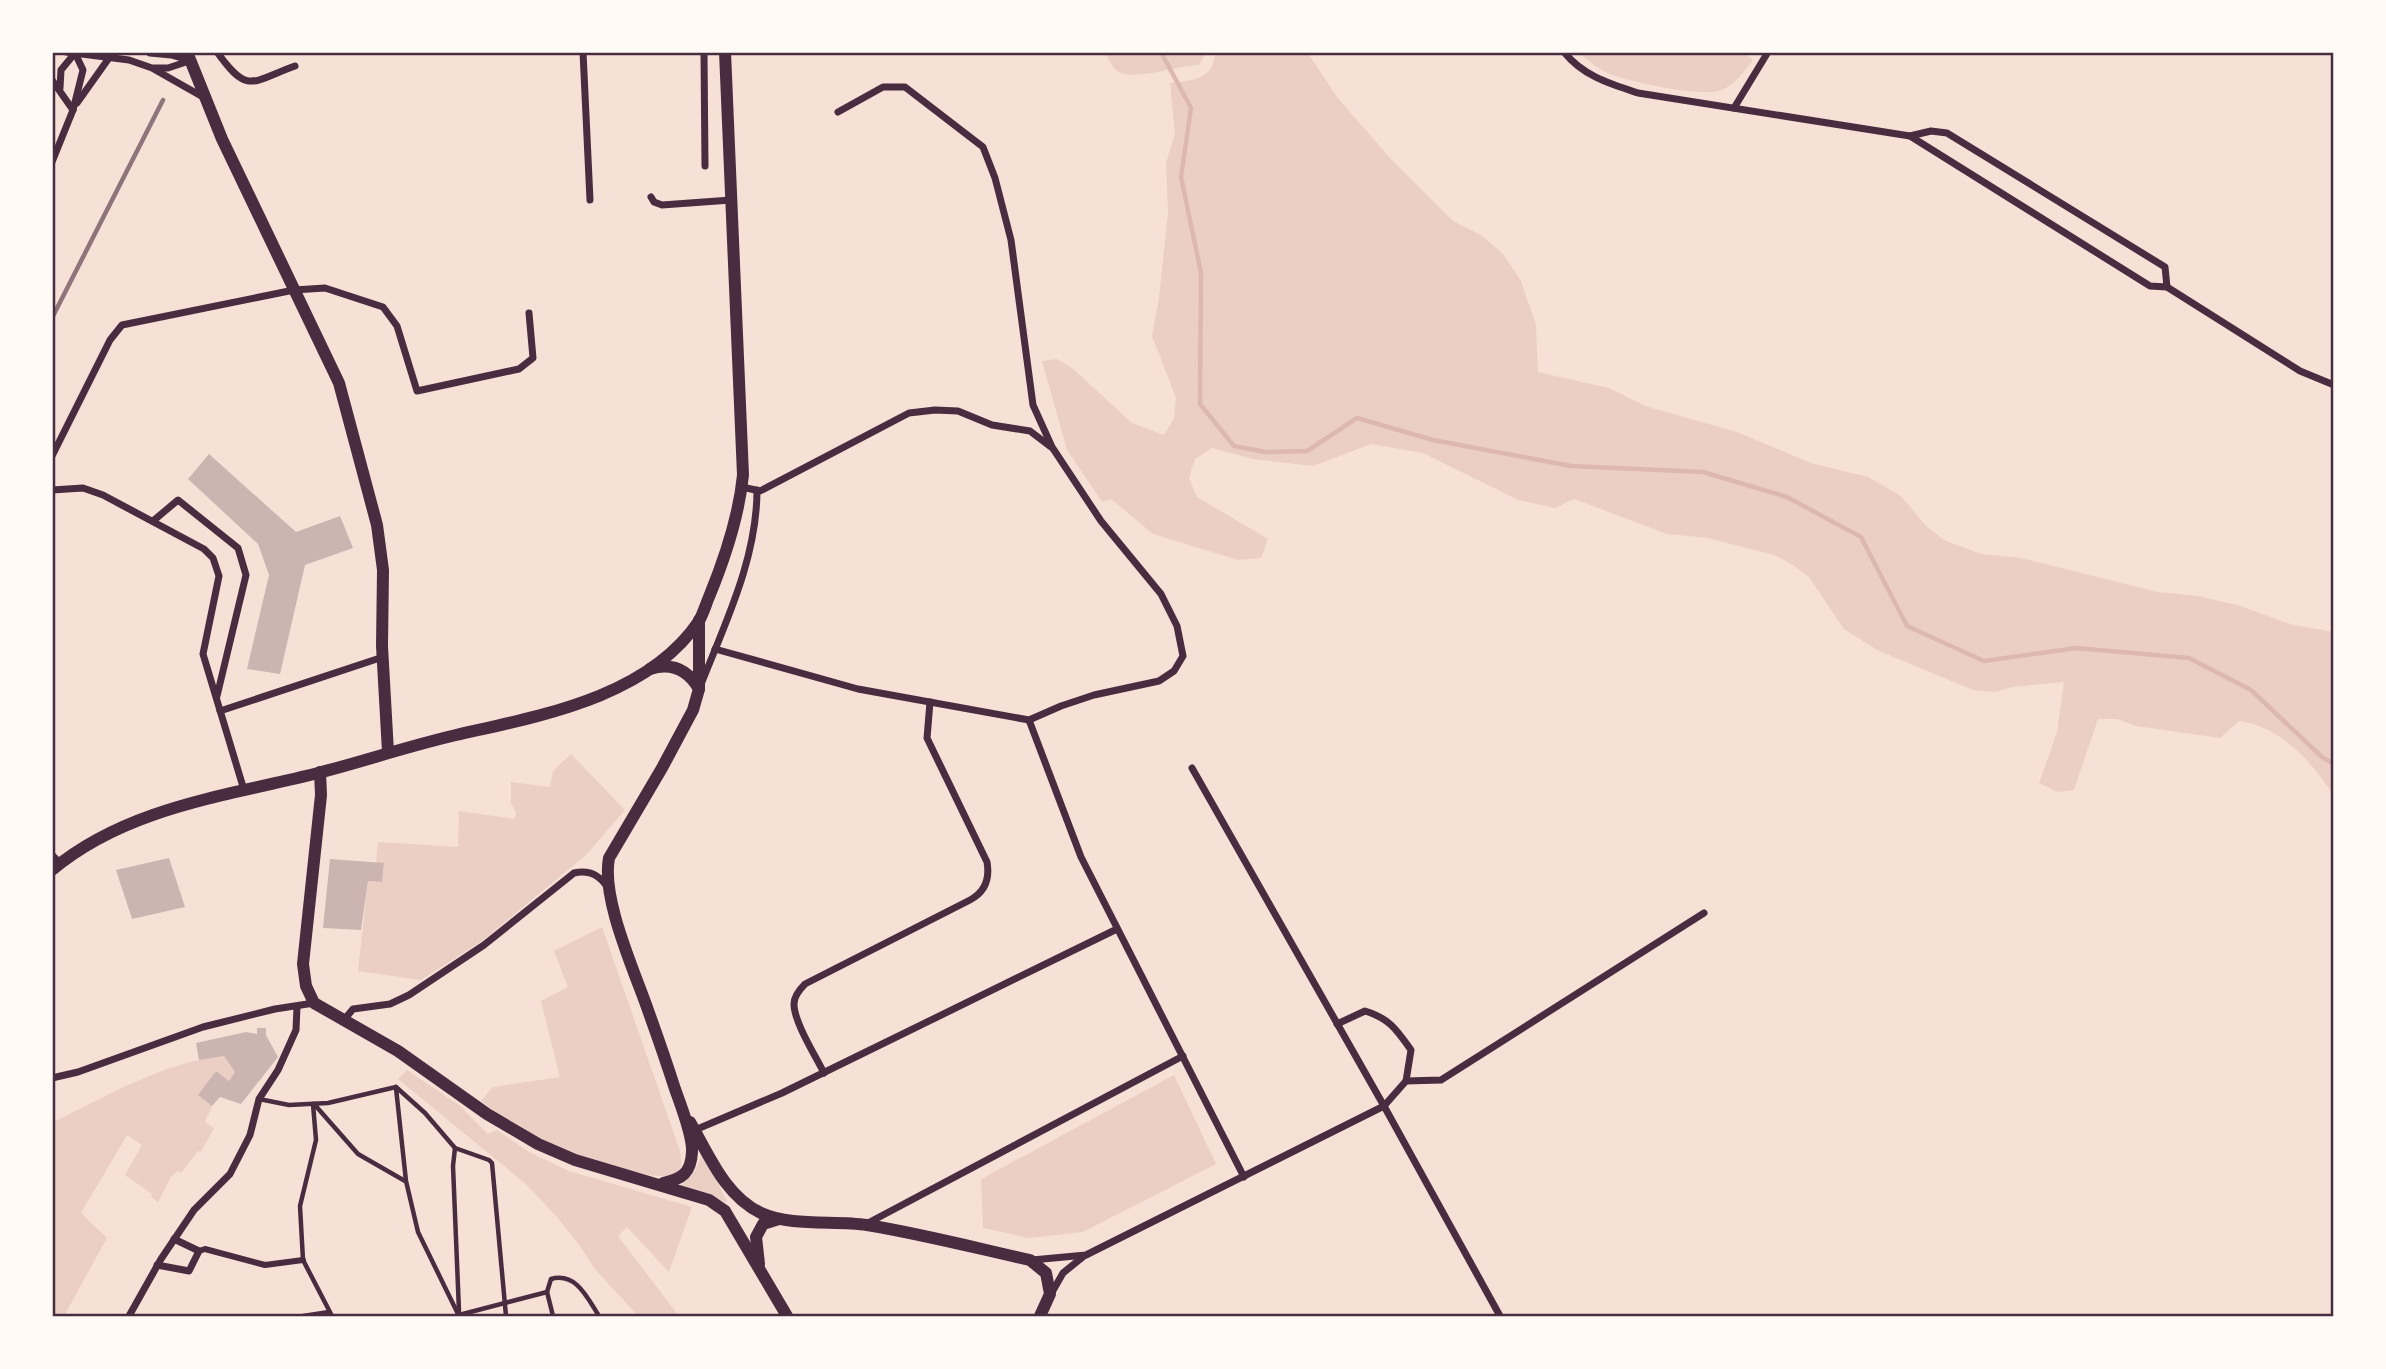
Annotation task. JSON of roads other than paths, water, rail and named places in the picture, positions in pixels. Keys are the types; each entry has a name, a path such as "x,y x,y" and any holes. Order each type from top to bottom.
{"main road":[{"path":"659,1184 678,1180 690,1165 693,1149 681,1105 631,964 607,887 606,873 609,858 662,768 692,710 699,690 699,620 727,544 742,487 724,52"},
{"path":"189,57 205,98 339,383 377,525 383,570 383,657 388,752"},
{"path":"55,863 140,818 573,706 600,696 645,671 673,650 699,620"},
{"path":"645,671 659,666 675,667 689,674 699,690"},
{"path":"320,772 316,849 303,964 306,986 314,1003 398,1051 487,1114 538,1144 575,1160 709,1200 724,1211 787,1317"},
{"path":"681,1105 722,1178 734,1194 761,1213 779,1219 866,1224 1030,1260 1046,1273 1050,1294 1040,1317"},
{"path":"759,1268 756,1237 763,1224 779,1219"}],"street":[{"path":"66,52 129,60 152,68 205,98"},
{"path":"100,52 109,58"},
{"path":"217,52 231,71 243,81 252,82 295,66"},
{"path":"583,52 590,200"},
{"path":"704,52 705,166"},
{"path":"1564,52 1570,60 1600,81 1638,93 1910,136 1931,131 1947,133 2165,267 2168,287"},
{"path":"1734,108 1768,52"},
{"path":"60,88 61,70 75,53"},
{"path":"52,162 73,110 83,70 75,53"},
{"path":"129,60 150,53 189,57"},
{"path":"152,68 168,68 189,57"},
{"path":"73,110 109,58"},
{"path":"52,80 73,110"},
{"path":"715,649 858,689 1029,720 1094,695 1159,681 1174,671 1182,656 1177,626 1161,594 1101,522 1052,447 1033,405 1011,240 995,178 983,147 905,88 883,87 838,112"},
{"path":"1910,136 2150,286 2168,287 2300,371 2333,385"},
{"path":"644,203 654,200 662,205 730,200"},
{"path":"52,456 110,340 122,325 294,290 325,288 383,307 397,326 417,391 519,369 533,358 529,313"},
{"path":"742,487 757,491 909,413 958,411 992,425 1030,431 1052,447"},
{"path":"52,490 83,488 103,495 204,548 213,558 219,576 204,654 244,790"},
{"path":"699,690 735,600 751,549 757,491"},
{"path":"153,521 178,500 238,548 246,575 217,699"},
{"path":"220,711 383,657"},
{"path":"824,1073 796,1015 794,1004 798,992 805,984 971,900 982,891 986,883 987,862 926,738 930,702"},
{"path":"1029,720 1081,857 1244,1177"},
{"path":"1192,768 1500,1317"},
{"path":"344,1020 353,1009 390,1004 409,995 485,945 574,873 592,873 607,887"},
{"path":"1406,1081 1441,1080 1704,913"},
{"path":"695,1130 824,1073 1117,929"},
{"path":"52,1078 78,1072 203,1027 275,1009 314,1003"},
{"path":"129,1317 158,1265 194,1210 230,1174 250,1135 258,1099 278,1070 296,1030 297,1007"},
{"path":"1050,1294 1063,1273 1086,1255 1384,1106 1406,1081 1411,1050 1396,1029 1382,1016 1365,1011 1337,1024"},
{"path":"866,1224 1183,1056"},
{"path":"174,1239 199,1251 205,1249 265,1265 303,1260"},
{"path":"158,1265 189,1271 199,1251"},
{"path":"1030,1260 1086,1255"}],"lane":[{"path":"258,1099 289,1105 328,1103 396,1087"},
{"path":"396,1087 425,1113 455,1148 492,1163 506,1317"},
{"path":"396,1087 406,1181 418,1232 459,1316"},
{"path":"313,1104 358,1154 406,1181"},
{"path":"303,1317 331,1314 303,1260 300,1206 316,1140 313,1104"},
{"path":"455,1148 453,1166 459,1316"},
{"path":"554,1317 547,1292 551,1279 561,1276 574,1280 599,1317"},
{"path":"459,1316 547,1292"}],"waterway":[{"path":"1161,52 1191,108 1181,177 1201,273 1200,404 1234,446 1265,452 1307,451 1357,418 1433,440 1571,466 1703,472 1787,497 1861,537 1907,626 1984,661 2076,648 2189,658 2251,690 2322,757 2334,764"}],"railway":[{"path":"52,318 163,100"}]}
